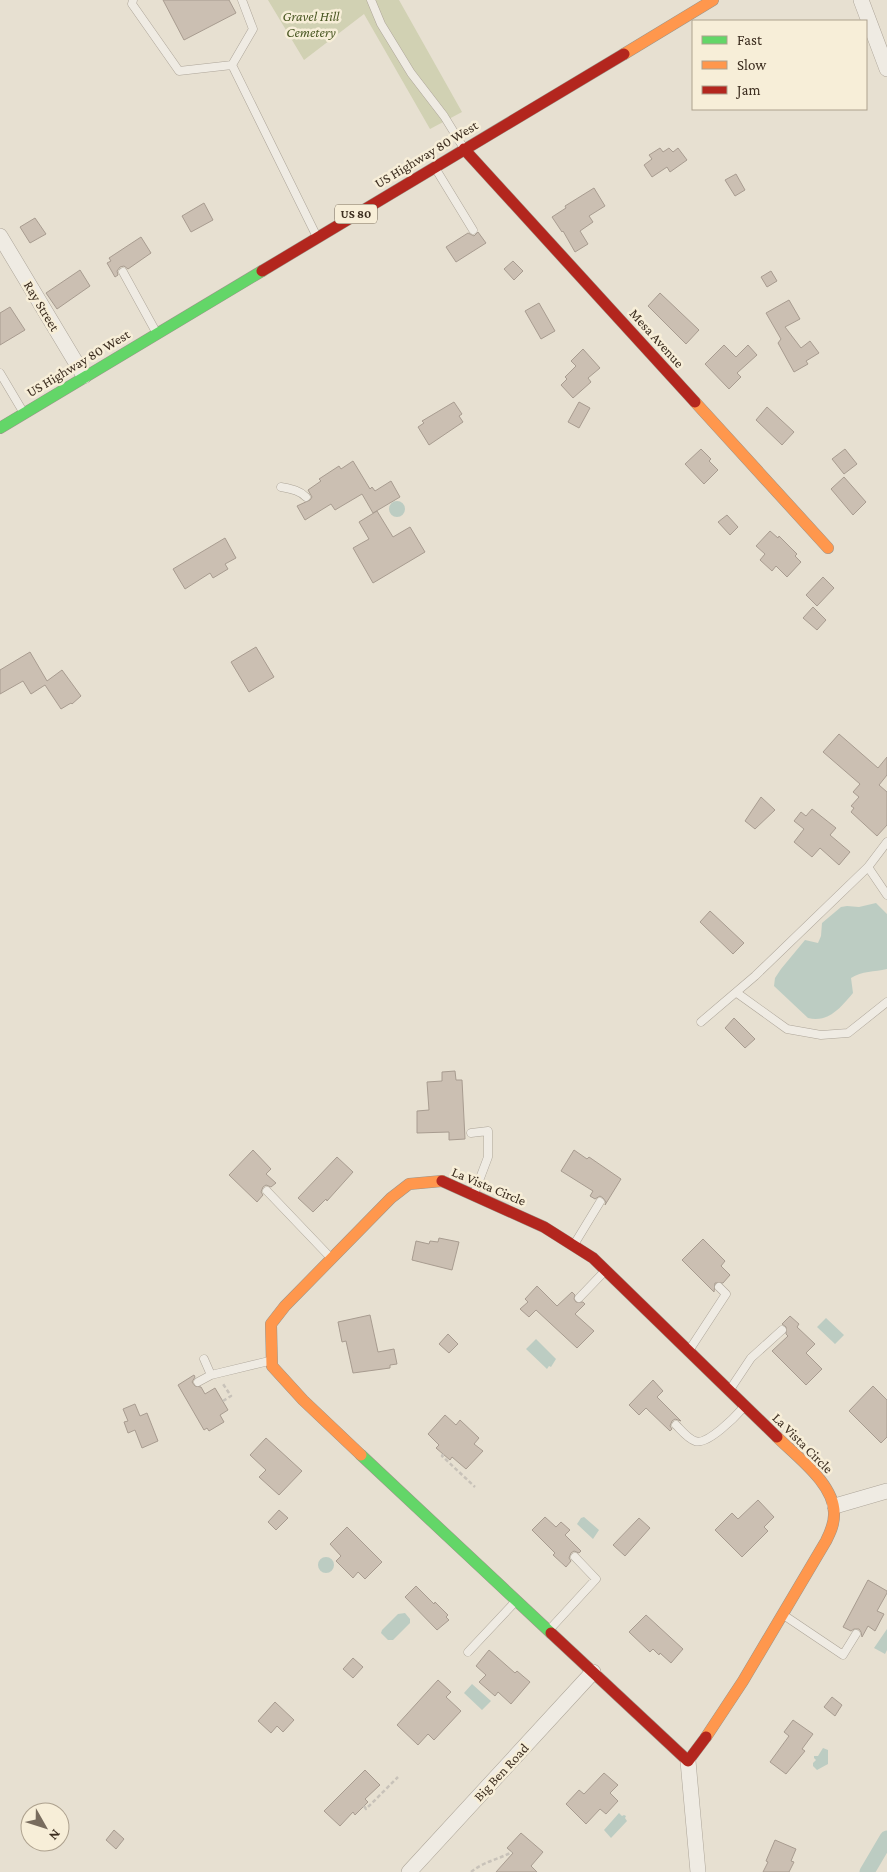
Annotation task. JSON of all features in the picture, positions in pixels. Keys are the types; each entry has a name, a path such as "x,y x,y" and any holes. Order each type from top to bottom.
{"street":[{"name":"US Highway 80 West","path":"0,428 713,0"},
{"path":"861,0 882,43 887,69"},
{"name":"Mesa Avenue","path":"464,149 828,548"},
{"name":"Ray Street","path":"0,236 84,376"},
{"name":"La Vista Circle","path":"271,1360 271,1324 285,1306 391,1198 409,1184 442,1181 544,1227 593,1258 821,1480 831,1495 835,1506"},
{"path":"271,1360 272,1366 303,1400 688,1761 698,1872"},
{"path":"688,1761 733,1696 832,1529 836,1516 835,1506 887,1491"},
{"name":"Big Ben Road","path":"409,1872 593,1672"}],"lane":[{"path":"133,0 132,4 179,72 232,65"},
{"path":"232,65 253,29 242,0"},
{"path":"371,0 410,74 444,116 464,149"},
{"path":"232,65 317,237"},
{"path":"434,167 472,230"},
{"path":"123,272 156,333"},
{"path":"0,373 24,413"},
{"path":"281,488 293,489 302,493 306,498"},
{"path":"702,1022 738,993 868,867 887,842"},
{"path":"868,867 887,895"},
{"path":"738,993 787,1030 821,1034 848,1033 887,1002"},
{"path":"471,1133 488,1131 488,1157 473,1195"},
{"path":"267,1192 331,1258"},
{"path":"573,1246 600,1202"},
{"path":"578,1298 605,1270"},
{"path":"688,1351 726,1294 719,1287"},
{"path":"729,1391 751,1358 782,1330"},
{"path":"204,1358 214,1375"},
{"path":"198,1382 214,1375 271,1360"},
{"path":"676,1425 694,1441 702,1442 730,1423 745,1406"},
{"path":"549,1630 596,1579 575,1558"},
{"path":"468,1652 516,1600"},
{"path":"782,1614 843,1656 856,1634"}],"path":[{"path":"214,1375 231,1396 223,1401"},
{"path":"443,1454 442,1456 475,1487"},
{"path":"364,1806 366,1809 398,1777"},
{"path":"471,1872 485,1862 501,1858 512,1852"}],"green space":[{"name":"Gravel Hill Cemetery","path":"268,0 399,0 462,112 430,129 364,14 304,60"}],"shaded area":[{"path":"394,501 400,501 405,506 403,515 394,517 389,512 389,506"},
{"path":"876,903 887,914 887,969 864,973 851,978 853,993 834,1013 822,1018 808,1018 774,986 775,978 805,940 818,943 821,936 822,923 841,907 859,907"},
{"path":"826,1318 844,1335 835,1344 817,1327"},
{"path":"536,1339 556,1359 551,1367 549,1366 547,1369 526,1349"},
{"path":"584,1517 599,1530 593,1539 577,1524"},
{"path":"326,1557 332,1559 334,1565 332,1571 326,1573 320,1571 318,1565 320,1559"},
{"path":"405,1613 410,1619 410,1623 393,1640 388,1640 381,1633 382,1630 398,1614"},
{"path":"887,1629 887,1650 885,1654 874,1648"},
{"path":"472,1684 491,1701 482,1710 464,1693"},
{"path":"823,1748 828,1750 828,1764 817,1770 813,1766 816,1760 814,1756 818,1756"},
{"path":"619,1813 622,1816 626,1816 627,1821 611,1838 604,1830"}],"building":[{"path":"163,0 229,0 236,13 184,40"},
{"path":"660,148 663,152 669,148 673,152 678,148 687,160 670,172 667,167 652,177 644,165 652,159 649,155"},
{"path":"736,174 745,190 735,196 725,180"},
{"path":"594,188 605,206 589,216 593,222 580,231 588,244 575,252 563,231 552,217 566,208 565,206"},
{"path":"204,203 213,220 191,232 182,216"},
{"path":"35,218 46,234 30,243 20,227"},
{"path":"478,232 486,243 456,262 446,247 468,233 474,236"},
{"path":"141,237 151,253 128,269 124,266 120,267 117,271 118,275 115,277 107,263 111,261 109,258"},
{"path":"513,261 523,271 514,280 504,269"},
{"path":"80,270 90,286 57,309 46,293"},
{"path":"771,271 777,281 767,287 761,277"},
{"path":"660,293 699,330 686,344 648,306"},
{"path":"789,300 800,319 785,327 801,348 810,341 819,353 806,361 808,364 794,372 778,343 781,339 766,313"},
{"path":"539,303 555,331 541,339 525,311"},
{"path":"10,307 25,330 0,345 0,313"},
{"path":"724,345 736,357 748,345 757,355 737,373 741,377 729,389 705,364"},
{"path":"583,349 600,368 588,378 591,382 573,398 561,385 567,379 565,377 576,366 571,361"},
{"path":"454,402 462,414 459,416 463,422 429,445 418,427 424,423 422,421"},
{"path":"579,402 590,408 579,428 568,422"},
{"path":"767,407 794,432 782,445 756,420"},
{"path":"701,449 718,470 704,484 685,464"},
{"path":"845,449 857,464 844,474 832,459"},
{"path":"353,461 370,489 372,487 375,491 391,481 400,497 373,513 362,494 335,510 331,504 305,520 297,506 310,500 312,497 308,490 321,481 319,479 339,466 341,469"},
{"path":"844,477 866,502 853,515 831,489"},
{"path":"377,511 393,537 410,527 425,552 373,583 353,548 369,539 359,522"},
{"path":"727,515 738,527 730,535 718,522"},
{"path":"770,531 778,538 779,536 797,554 795,556 801,562 787,577 776,566 772,571 760,560 765,554 756,546"},
{"path":"225,538 236,558 225,564 228,569 213,578 210,573 185,589 173,569"},
{"path":"823,577 834,588 817,606 806,595"},
{"path":"813,607 826,620 817,630 803,618"},
{"path":"256,647 274,677 249,692 231,662"},
{"path":"30,652 47,681 62,670 81,696 72,704 61,709 45,685 31,694 23,681 0,694 0,670"},
{"path":"839,734 878,768 887,757 887,775 879,785 887,792 887,825 877,836 851,812 854,808 851,806 859,797 853,792 860,784 823,752"},
{"path":"761,797 775,810 755,829 745,821"},
{"path":"812,809 836,828 830,835 850,852 839,865 820,848 812,857 794,842 804,829 794,821 801,812 806,816"},
{"path":"710,911 744,943 733,954 700,922"},
{"path":"734,1018 755,1039 745,1048 725,1028"},
{"path":"455,1071 456,1080 462,1080 465,1139 449,1140 449,1132 417,1133 417,1111 429,1110 427,1082 442,1081 442,1072"},
{"path":"253,1150 271,1169 266,1174 276,1183 271,1187 266,1185 263,1187 261,1192 263,1195 257,1202 229,1175"},
{"path":"574,1150 587,1159 589,1157 621,1179 605,1205 606,1202 603,1198 600,1196 595,1199 590,1196 593,1191 561,1171"},
{"path":"337,1157 353,1172 327,1201 326,1199 313,1212 298,1198"},
{"path":"439,1238 459,1242 452,1270 412,1260 416,1241 429,1244 430,1241 438,1242"},
{"path":"703,1239 725,1261 721,1266 730,1275 723,1283 715,1283 714,1292 682,1260"},
{"path":"537,1286 557,1306 572,1292 575,1295 574,1299 576,1302 583,1302 585,1304 575,1314 594,1331 577,1348 536,1310 529,1317 520,1309 528,1302 525,1299"},
{"path":"370,1315 378,1352 394,1349 397,1364 390,1365 390,1368 353,1373 346,1341 342,1342 338,1322"},
{"path":"790,1316 799,1324 797,1327 815,1344 806,1353 822,1369 806,1385 772,1351 788,1336 786,1334 786,1327 782,1324"},
{"path":"448,1334 458,1344 449,1353 439,1344"},
{"path":"194,1375 195,1377 192,1382 195,1386 201,1387 205,1394 215,1388 228,1410 220,1415 224,1422 209,1431 207,1428 204,1430 178,1385"},
{"path":"653,1380 663,1391 657,1397 681,1421 675,1419 672,1421 670,1426 672,1429 670,1431 646,1408 639,1415 629,1405"},
{"path":"873,1386 887,1400 887,1437 881,1443 849,1411"},
{"path":"135,1404 140,1416 147,1413 158,1441 142,1448 135,1430 128,1433 124,1422 128,1421 123,1409"},
{"path":"445,1415 456,1425 460,1420 479,1438 474,1444 483,1451 466,1469 452,1457 450,1460 436,1448 439,1445 428,1434"},
{"path":"266,1438 302,1471 279,1495 259,1477 266,1470 250,1455"},
{"path":"758,1500 774,1517 764,1527 768,1531 742,1557 715,1530 732,1513 738,1519"},
{"path":"279,1510 288,1518 276,1530 268,1522"},
{"path":"545,1517 556,1527 561,1522 570,1530 565,1535 581,1551 579,1553 574,1551 571,1553 569,1558 571,1561 566,1567 532,1530"},
{"path":"639,1518 650,1528 625,1556 613,1545"},
{"path":"347,1527 382,1562 365,1579 358,1572 353,1578 336,1561 341,1556 330,1544"},
{"path":"868,1580 887,1591 887,1593 877,1611 884,1614 875,1631 868,1626 862,1637 859,1629 851,1631 843,1627"},
{"path":"416,1586 448,1615 446,1617 449,1620 437,1630 405,1597"},
{"path":"646,1615 683,1649 671,1663 653,1649 650,1652 629,1632"},
{"path":"489,1650 515,1673 517,1671 530,1682 511,1704 498,1692 495,1696 479,1682 486,1675 476,1666"},
{"path":"353,1658 363,1667 353,1678 343,1669"},
{"path":"438,1680 451,1692 446,1697 461,1711 434,1740 428,1734 418,1745 397,1725"},
{"path":"832,1697 842,1705 835,1716 824,1707"},
{"path":"275,1702 294,1720 283,1732 277,1726 271,1733 258,1721"},
{"path":"793,1720 813,1734 802,1749 805,1751 786,1774 770,1762 789,1736 784,1732"},
{"path":"365,1770 380,1785 365,1799 368,1802 355,1815 353,1812 340,1826 324,1811"},
{"path":"604,1773 618,1785 610,1793 618,1801 606,1814 600,1809 586,1824 566,1804 579,1790 584,1794"},
{"path":"114,1830 124,1839 116,1849 106,1840"},
{"path":"521,1833 543,1852 531,1866 537,1872 496,1872 513,1853 507,1848"},
{"path":"775,1840 796,1849 791,1861 794,1862 789,1872 763,1872"}],"waterway":[{"path":"867,1872 887,1838"}],"traffic: fast":[{"path":"0,428 262,271"},
{"path":"361,1455 551,1633"}],"traffic: slow":[{"path":"624,54 713,0"},
{"path":"695,402 828,548"},
{"path":"361,1455 303,1400 272,1366 271,1324 285,1306 391,1198 409,1184 442,1181"},
{"path":"706,1737 743,1681 833,1526 833,1504 829,1493 804,1462 777,1437"}],"traffic: jam":[{"path":"262,271 624,54"},
{"path":"464,149 695,402"},
{"path":"442,1181 544,1227 593,1258 777,1437"},
{"path":"551,1633 688,1761 706,1737"}]}
